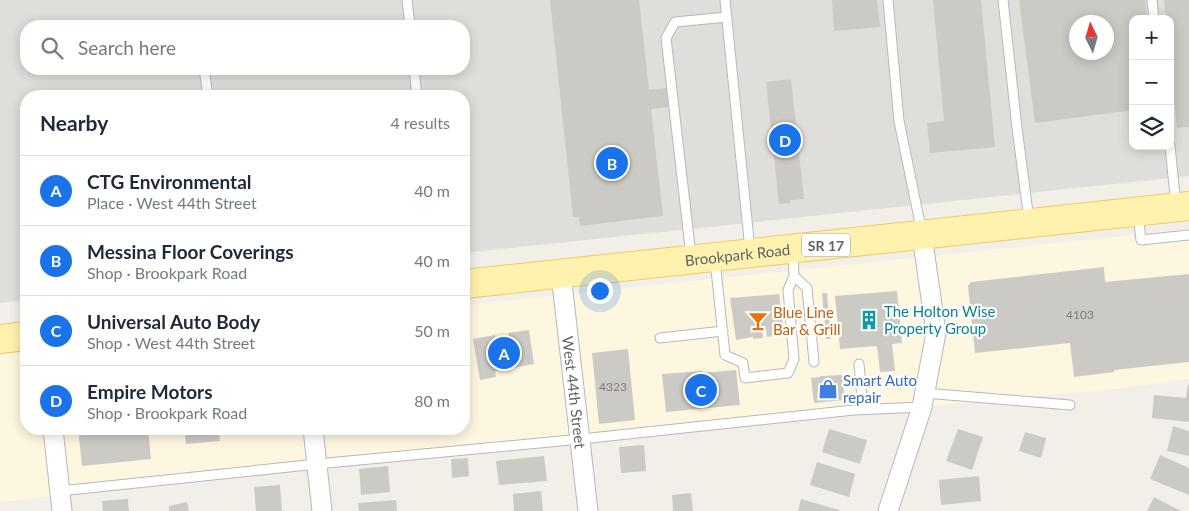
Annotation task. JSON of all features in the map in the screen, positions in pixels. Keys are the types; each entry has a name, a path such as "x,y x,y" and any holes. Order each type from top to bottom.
{"main road":[{"name":"Brookpark Road","path":"470,283 1183,206"},
{"path":"0,339 20,337"}],"street":[{"path":"888,511 924,400 936,333 922,235"},
{"name":"West 44th Street","path":"561,274 588,511"},
{"path":"54,435 62,511"},
{"path":"314,435 322,511"}],"lane":[{"path":"407,0 409,20"},
{"path":"725,0 750,253"},
{"path":"888,0 899,122 922,235"},
{"path":"1003,0 1030,223"},
{"path":"1152,0 1154,15"},
{"path":"727,16 675,22 666,38 703,257 722,331 725,355 743,363 745,378 788,373 794,359 788,290 794,276 793,249"},
{"path":"205,75 207,90"},
{"path":"415,75 416,90"},
{"path":"1171,150 1183,206"},
{"path":"1138,211 1141,240 1189,235"},
{"path":"794,276 807,288 814,362"},
{"path":"660,338 722,331"},
{"path":"859,364 863,409"},
{"path":"60,491 581,439 863,409 924,400 1070,406"}],"shaded area":[{"path":"0,0 1189,0 1189,176 470,252 470,90 20,90 20,301 0,303"},
{"path":"1189,229 1189,379 1114,389 581,439 0,502 0,353 20,351 20,435 470,435 470,304"}],"building":[{"path":"550,0 639,0 649,90 666,88 668,107 651,109 663,216 580,226 579,217 573,217"},
{"path":"832,0 877,0 880,27 834,31"},
{"path":"933,0 981,0 995,147 930,153 927,123 944,121"},
{"path":"1019,0 1145,0 1147,15 1129,15 1129,111 1035,123"},
{"path":"1164,0 1189,0 1189,127 1177,128 1174,100 1174,15 1166,15"},
{"path":"791,79 804,199 790,200 790,203 779,204 766,82"},
{"path":"1104,267 1105,282 1189,274 1189,362 1114,370 1114,372 1074,377 1070,343 975,353 968,286 971,282"},
{"name":"The Holton Wise Property Group","path":"897,291 902,343 892,344 895,371 880,372 877,346 840,349 835,296"},
{"path":"822,293 827,293 831,339 826,339"},
{"name":"Blue Line Bar & Grill","path":"779,294 784,335 767,337 766,329 762,329 763,338 753,339 753,337 736,340 730,298"},
{"path":"529,330 534,364 495,371 496,377 480,380 473,339 495,335 496,341 509,339 508,333"},
{"path":"628,349 635,420 599,424 592,353"},
{"path":"736,370 740,405 666,412 662,374"},
{"name":"Smart Auto repair","path":"842,375 845,400 814,403 811,378"},
{"path":"1188,385 1189,422 1152,418 1154,395 1186,398"},
{"path":"1173,426 1189,431 1189,456 1167,451"},
{"path":"829,429 867,440 860,464 822,452"},
{"path":"958,429 983,437 972,470 946,461"},
{"path":"1025,432 1046,438 1041,458 1019,451"},
{"path":"79,435 149,435 151,459 82,466"},
{"path":"185,435 220,435 220,441 186,444"},
{"path":"644,445 646,471 621,473 619,447"},
{"path":"1160,455 1189,468 1189,495 1150,479"},
{"path":"544,456 547,481 499,485 496,461"},
{"path":"468,458 469,476 452,478 451,459"},
{"path":"817,462 855,474 849,497 810,485"},
{"path":"388,466 390,492 361,495 359,469"},
{"path":"979,476 981,501 941,505 939,480"},
{"path":"280,485 282,511 256,511 254,487"},
{"path":"541,491 543,511 514,511 513,494"},
{"path":"691,493 693,511 673,511 672,495"},
{"path":"1154,497 1181,511 1147,511"},
{"path":"128,499 129,511 103,511 102,501"},
{"path":"801,499 839,510 839,511 798,511"},
{"path":"396,500 397,511 359,511 358,503"},
{"path":"187,502 189,511 169,511 169,506"}],"place":[{"name":"Empire Motors","path":"785,140"},
{"name":"Messina Floor Coverings","path":"612,163"},
{"name":"The Holton Wise Property Group","path":"869,320"},
{"name":"Blue Line Bar & Grill","path":"758,321"},
{"name":"CTG Environmental","path":"504,353"},
{"name":"Smart Auto repair","path":"828,389"},
{"name":"Universal Auto Body","path":"701,390"}]}
